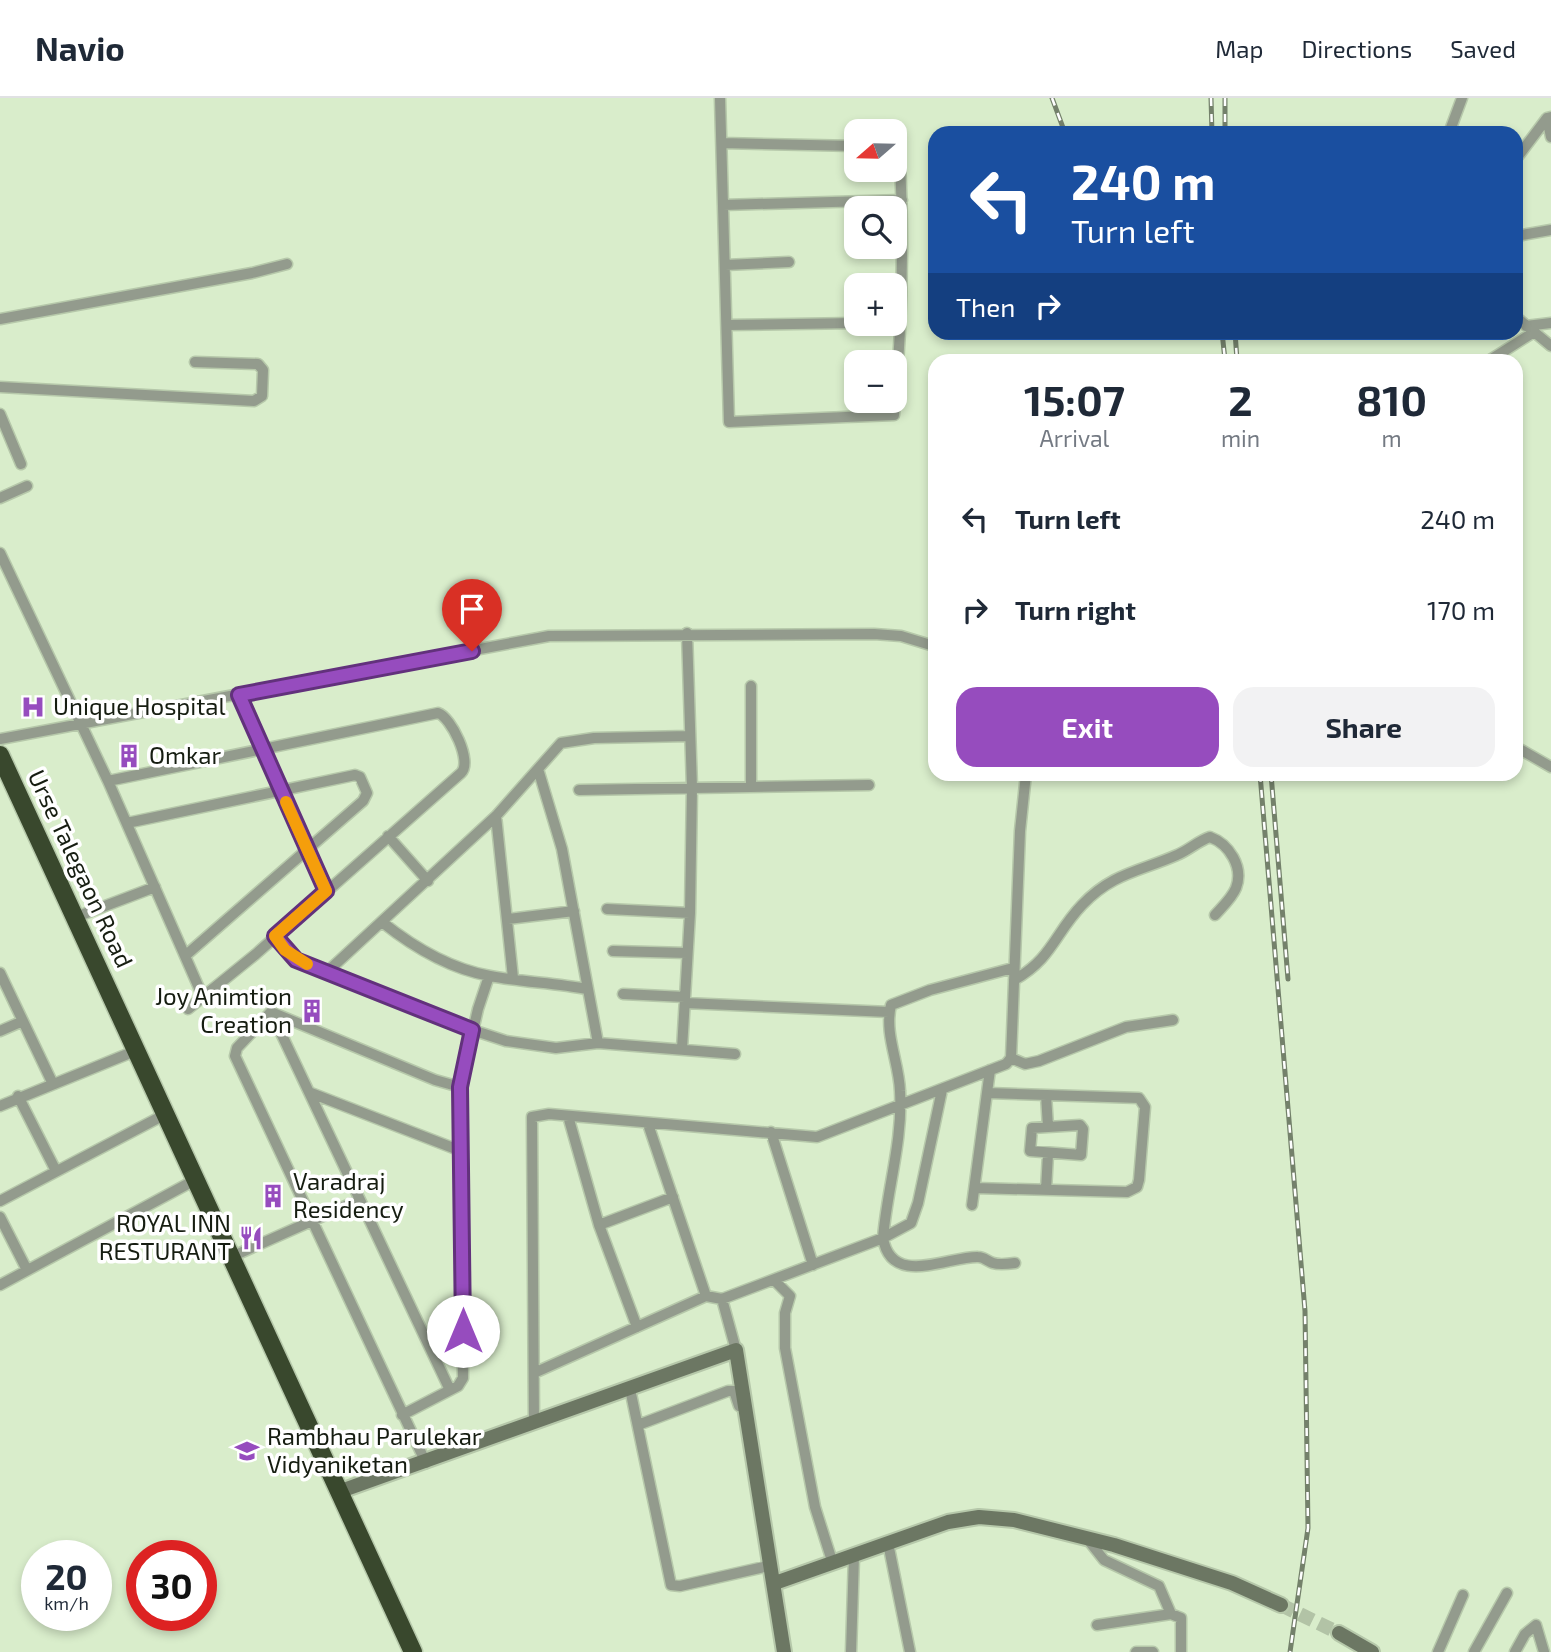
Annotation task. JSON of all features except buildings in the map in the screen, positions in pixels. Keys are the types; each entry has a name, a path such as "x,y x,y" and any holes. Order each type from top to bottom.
{"highway":[{"name":"Urse Talegaon Road","path":"0,755 413,1652"}],"street":[{"path":"720,98 729,422 894,415 897,336"},
{"path":"1452,126 1462,98"},
{"path":"1549,117 1551,137"},
{"path":"1523,150 1549,117"},
{"path":"722,143 844,146"},
{"path":"723,205 844,202"},
{"path":"1523,235 1551,230"},
{"path":"725,265 789,262"},
{"path":"0,319 252,273 287,264"},
{"path":"727,325 844,323"},
{"path":"1523,323 1551,346"},
{"path":"1523,334 1530,329 1551,323"},
{"path":"1498,354 1516,340"},
{"path":"0,387 254,401 262,396 263,370 258,364 195,362"},
{"path":"0,414 20,464"},
{"path":"0,498 27,486"},
{"path":"0,553 108,781 203,997"},
{"path":"0,739 549,636 687,633 874,634 901,636 928,644"},
{"path":"682,1049 690,913 692,788 687,633"},
{"path":"751,686 751,786"},
{"path":"239,695 326,891"},
{"path":"108,781 438,713 444,715 467,760 466,768 188,1009"},
{"path":"327,972 496,816 561,743 573,739 689,737"},
{"path":"1523,751 1551,767"},
{"path":"538,769 562,849 598,1043"},
{"path":"127,823 355,775 360,777 367,797 185,956"},
{"path":"534,1422 532,1117 536,1114 568,1116 817,1136 1006,1064 1011,1058 1013,968 1026,781"},
{"path":"579,790 869,785"},
{"path":"496,816 513,978"},
{"path":"388,836 428,881"},
{"path":"1014,980 1028,972 1052,949 1080,906 1105,887 1135,869 1175,856 1210,836 1232,855 1237,873 1237,885 1215,915"},
{"path":"76,916 155,887"},
{"path":"607,909 690,913"},
{"path":"508,919 573,911"},
{"path":"382,922 410,944 489,976 587,989"},
{"path":"275,936 296,960 506,1041 556,1048 598,1043 735,1054"},
{"path":"613,951 687,953"},
{"path":"1013,968 891,1005 889,1012 900,1106 883,1238 890,1255 908,1265 928,1267 982,1256 997,1264 1015,1263"},
{"path":"0,973 52,1082"},
{"path":"402,1415 458,1386 463,1378 460,1087 472,1030 489,976"},
{"path":"623,994 889,1012"},
{"path":"271,1012 435,1080 460,1087"},
{"path":"271,1012 450,1390"},
{"path":"271,1012 237,1048 236,1064 426,1463"},
{"path":"1011,1058 1025,1063 1039,1062 1126,1027 1173,1020"},
{"path":"0,1031 23,1021"},
{"path":"0,1106 52,1082 135,1051"},
{"path":"972,1205 990,1070"},
{"path":"534,1373 706,1296 722,1299 775,1281 905,1227 914,1217 942,1090"},
{"path":"310,1093 461,1151"},
{"path":"975,1188 1133,1191 1139,1180 1145,1107 1139,1098 988,1093"},
{"path":"1046,1095 1048,1127"},
{"path":"18,1096 55,1171"},
{"path":"0,1201 164,1115"},
{"path":"568,1116 600,1225 637,1327"},
{"path":"648,1124 706,1296"},
{"path":"1048,1127 1083,1127 1081,1155 1032,1153 1032,1128 1048,1127"},
{"path":"771,1132 814,1265"},
{"path":"1046,1190 1048,1154"},
{"path":"0,1284 195,1180"},
{"path":"600,1225 673,1197"},
{"path":"231,1257 359,1200"},
{"path":"0,1217 27,1269"},
{"path":"775,1281 790,1296 785,1313 785,1348 815,1507 833,1564"},
{"path":"722,1299 736,1350 784,1652"},
{"path":"338,1492 426,1463 736,1350"},
{"path":"629,1389 671,1585 680,1586 764,1567 771,1561"},
{"path":"638,1425 734,1391 761,1521"},
{"path":"775,1583 948,1522 979,1517 1014,1520 1086,1540 1236,1589 1280,1608"},
{"path":"1086,1540 1104,1560 1159,1587 1171,1614"},
{"path":"888,1543 910,1652"},
{"path":"851,1652 854,1556"},
{"path":"1474,1652 1507,1593"},
{"path":"1438,1652 1463,1595"},
{"path":"1097,1625 1171,1614 1181,1618 1181,1652"},
{"path":"1515,1652 1525,1634 1536,1625 1544,1652"},
{"path":"1359,1652 1338,1636 1372,1652"},
{"path":"1136,1652 1153,1652"}],"tunnel":[{"path":"1281,1605 1339,1633"}],"railway":[{"path":"1052,98 1062,126"},
{"path":"1211,98 1212,126"},
{"path":"1225,98 1225,126"},
{"path":"1223,340 1224,354"},
{"path":"1236,340 1237,354"},
{"path":"1261,781 1305,1311 1308,1528 1290,1652"},
{"path":"1272,781 1288,979"}],"slow traffic":[{"path":"286,802 326,891 275,936 296,960 307,964"}],"place":[{"name":"Unique Hospital","path":"33,707"},
{"name":"Omkar","path":"129,756"},
{"name":"Joy Animtion Creation","path":"312,1011"},
{"name":"Varadraj Residency","path":"273,1196"},
{"name":"ROYAL INN RESTURANT","path":"251,1238"},
{"name":"Rambhau Parulekar Vidyaniketan","path":"247,1451"}],"route":[{"path":"463,1331 460,1087 472,1030 296,960 275,936 326,891 239,695 472,651"}]}
